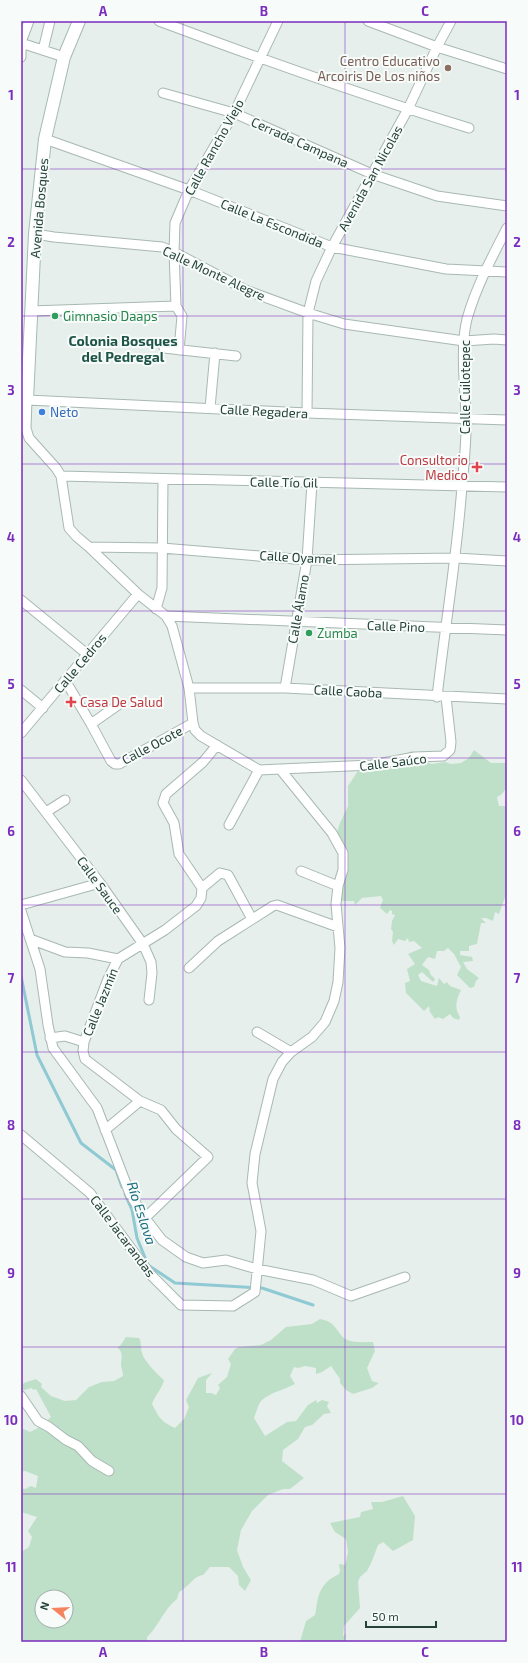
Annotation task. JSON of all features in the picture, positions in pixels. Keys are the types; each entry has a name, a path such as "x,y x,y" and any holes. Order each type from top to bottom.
{"street":[{"path":"21,57 21,43 29,21"},
{"path":"43,50 50,21"},
{"name":"Avenida Bosques","path":"24,399 35,234 45,139 64,58 80,21"},
{"path":"159,21 261,59 469,128"},
{"name":"Calle Rancho Viejo","path":"179,350 182,316 176,306 174,252 175,223 189,190 234,113 278,21"},
{"path":"368,21 437,47 507,69"},
{"name":"Avenida San Nicolas","path":"306,413 308,313 316,281 332,247 408,109 437,47 452,21"},
{"path":"21,43 64,58"},
{"name":"Cerrada Campana","path":"163,93 234,113 372,174 437,196 507,206"},
{"name":"Calle La Escondida","path":"45,139 189,190 332,247 446,269 507,272"},
{"name":"Calle Cuilotepec","path":"442,697 445,627 456,558 462,486 466,419 464,341 467,320 484,272 507,228"},
{"name":"Calle Monte Alegre","path":"35,234 162,247 248,291 308,313 344,324 464,341 494,339 507,340"},
{"path":"31,311 176,306"},
{"path":"164,348 236,356"},
{"path":"210,408 215,353"},
{"path":"24,399 26,428 30,438 61,476 69,528 138,594 166,616 172,626 189,688 195,730 201,736 259,770 229,825"},
{"name":"Calle Regadera","path":"24,399 306,413 507,420"},
{"name":"Calle Tío Gil","path":"61,476 507,487"},
{"path":"156,609 162,588 163,479"},
{"name":"Calle Álamo","path":"285,688 307,560 312,482"},
{"name":"Calle Oyamel","path":"89,547 162,548 307,560 456,558 507,561"},
{"name":"Calle Cedros","path":"21,733 138,594"},
{"path":"21,600 87,654"},
{"name":"Calle Pino","path":"166,616 507,630"},
{"path":"65,680 92,724 118,705"},
{"name":"Calle Caoba","path":"189,688 285,688 442,697 507,699"},
{"path":"21,690 43,708"},
{"name":"Calle Saúco","path":"259,770 372,766 415,757 443,756 450,750 451,742 442,697"},
{"name":"Calle Ocote","path":"92,724 112,761 115,764 119,764 193,723"},
{"path":"217,745 203,762 166,794 163,800 164,806 174,823 179,854 202,888 220,873 228,875 252,919"},
{"path":"257,1268 261,1231 252,1183 255,1154 273,1079 282,1062 291,1052 312,1037 325,1022 334,1001 338,982 340,948 336,904 338,886 343,870 343,852 332,833 280,770"},
{"name":"Calle Sauce","path":"21,780 100,884 142,944 151,962 152,973 149,1000"},
{"path":"46,812 65,800"},
{"path":"301,872 338,886"},
{"path":"21,905 100,884"},
{"name":"Calle Jazmín","path":"145,1218 208,1157 176,1130 161,1110 140,1101 85,1059 83,1052 84,1042 108,980 118,959 165,930 196,906 201,898 202,888"},
{"path":"189,968 218,941 273,906 277,905 338,927"},
{"path":"21,911 40,969 50,1038 53,1048 97,1108 130,1194 145,1218 162,1240 186,1257 203,1263 226,1260 313,1280 351,1296 405,1277"},
{"path":"30,939 65,952 88,953 118,959"},
{"path":"257,1032 291,1052"},
{"path":"50,1038 65,1036 84,1042"},
{"path":"105,1130 140,1101"},
{"name":"Calle Jacarandas","path":"21,1135 90,1193 150,1274 181,1305 234,1306 255,1292 257,1268"},
{"path":"21,1396 38,1421 49,1427 66,1440 78,1446 92,1461 109,1471"}],"green space":[{"path":"474,750 491,763 507,763 508,778 506,787 497,797 499,806 507,806 507,892 499,914 495,912 493,921 486,918 481,918 486,923 481,923 477,944 469,946 469,951 460,951 460,955 472,957 473,961 463,962 467,969 479,978 474,987 470,988 457,975 461,967 454,954 448,948 444,951 437,951 435,959 428,957 422,965 429,970 435,979 433,982 422,972 418,975 421,981 437,986 439,978 444,984 447,982 450,986 461,990 456,1004 460,1017 459,1020 453,1018 450,1014 443,1019 438,1017 435,1019 430,1012 429,1006 424,1011 406,993 405,983 410,981 407,969 415,964 408,954 422,948 414,941 409,942 408,938 405,941 398,939 394,945 392,941 393,932 391,929 392,921 395,915 392,914 392,911 390,910 387,914 380,908 383,900 381,896 362,898 355,905 354,901 333,901 332,888 346,862 332,837 337,832 348,806 348,786 358,771 361,772 370,767 385,764 412,751 420,759 432,764 445,762 451,764 461,763 469,758"},
{"path":"320,1319 334,1325 341,1335 347,1340 356,1342 373,1342 375,1351 367,1368 372,1381 379,1383 372,1388 353,1394 346,1390 340,1383 340,1379 331,1366 316,1374 316,1368 305,1366 298,1368 294,1367 290,1376 295,1384 269,1395 261,1401 254,1418 265,1436 287,1422 296,1421 308,1405 316,1400 317,1403 322,1400 329,1402 327,1406 331,1413 324,1414 312,1425 305,1427 298,1439 283,1450 282,1461 304,1478 290,1489 283,1489 268,1495 252,1511 241,1530 237,1550 243,1567 251,1580 245,1591 239,1585 238,1576 229,1567 210,1567 203,1575 193,1580 179,1592 177,1599 168,1608 155,1628 147,1637 147,1642 21,1642 21,1552 29,1547 32,1537 28,1531 37,1517 21,1512 21,1488 25,1489 31,1486 36,1488 38,1476 25,1471 21,1472 21,1428 30,1432 38,1428 51,1417 36,1389 33,1390 32,1388 21,1391 21,1386 24,1383 36,1379 42,1384 41,1387 51,1396 65,1401 76,1400 89,1387 102,1382 114,1381 123,1376 121,1366 122,1358 117,1347 120,1346 126,1337 139,1338 145,1360 164,1380 152,1404 160,1418 175,1428 184,1419 189,1407 186,1400 198,1378 212,1373 206,1380 206,1393 216,1395 220,1388 218,1385 227,1377 231,1364 228,1359 235,1349 239,1347 261,1345 271,1340 286,1327 312,1324"},
{"path":"403,1496 415,1516 413,1540 393,1551 383,1542 378,1545 367,1571 360,1577 358,1582 360,1608 344,1626 343,1636 346,1634 345,1642 300,1642 306,1621 315,1615 321,1589 330,1579 339,1574 339,1564 345,1565 348,1552 346,1539 335,1532 330,1523 360,1517 361,1512 373,1509 371,1502 382,1502"}],"waterway":[{"name":"Río Eslava","path":"21,976 37,1055 81,1143 116,1170 122,1187"},
{"name":"Río Eslava","path":"125,1194 132,1210 137,1238 148,1265 175,1283 262,1288 313,1305"}],"place":[{"name":"Centro Educativo Arcoiris De Los niños","path":"448,68"},
{"name":"Gimnasio Daaps","path":"55,316"},
{"name":"Neto","path":"42,412"},
{"name":"Consultorio Medico","path":"477,467"},
{"name":"Zumba","path":"309,633"},
{"name":"Casa De Salud","path":"71,702"}],"district":[{"name":"Colonia Bosques del Pedregal","path":"123,348"}]}
